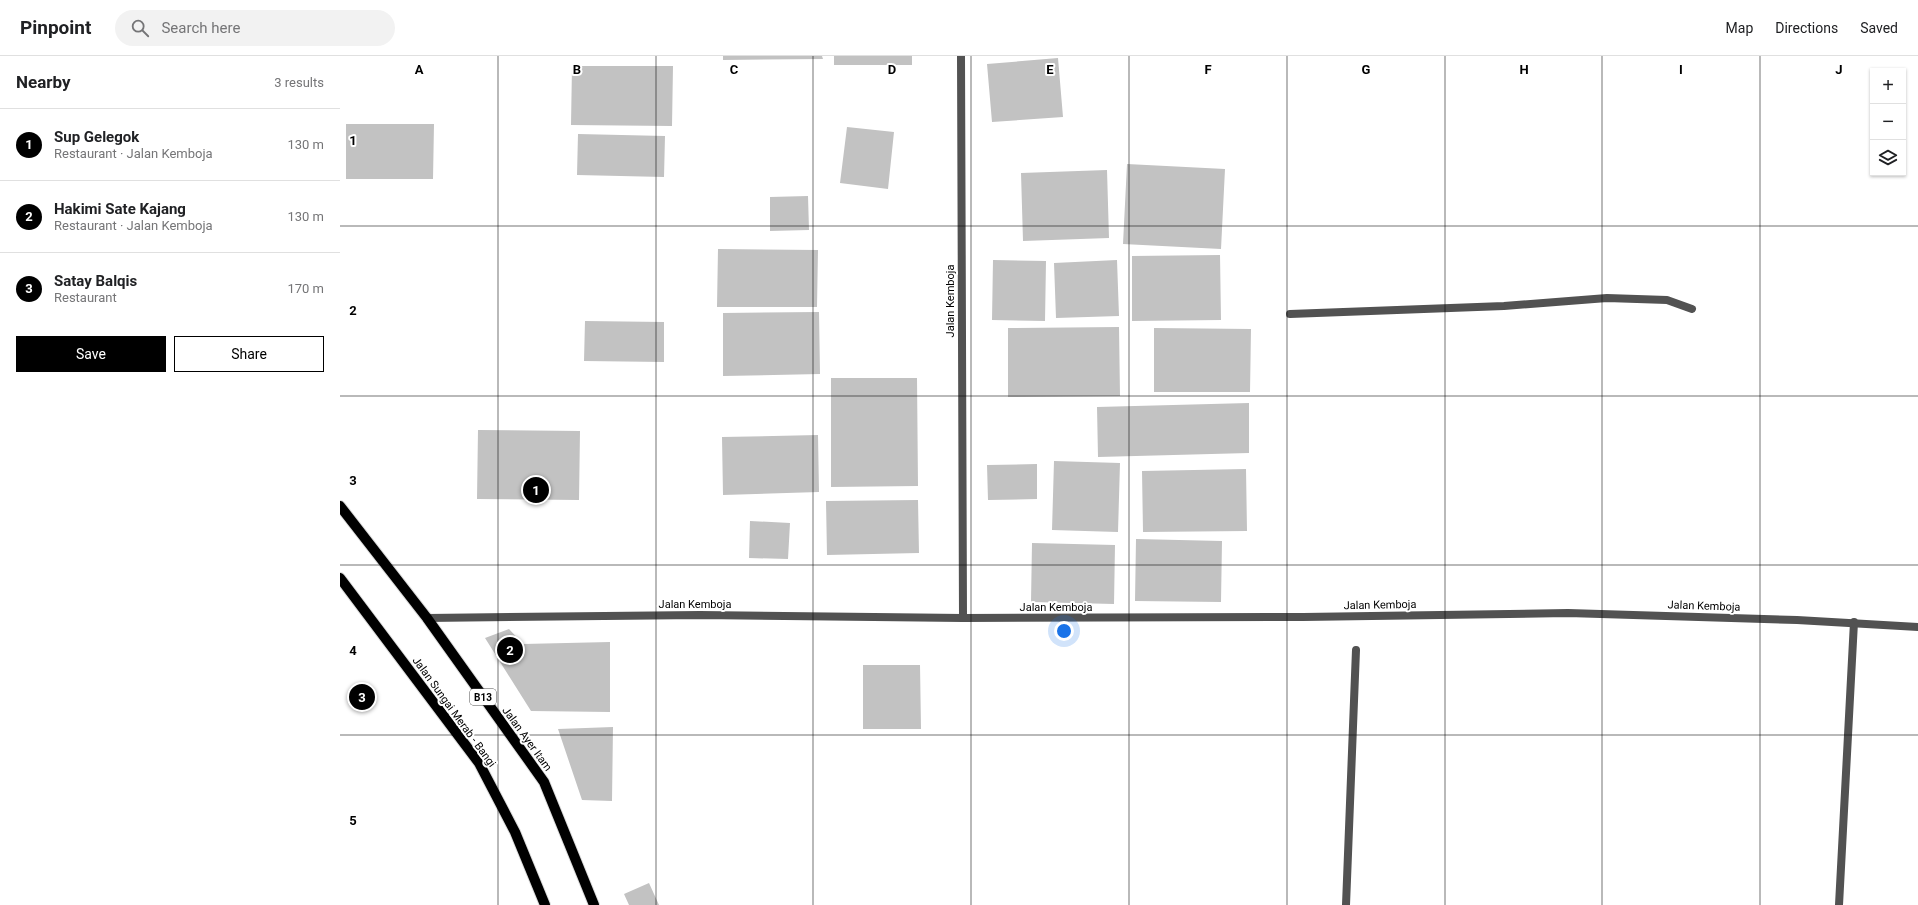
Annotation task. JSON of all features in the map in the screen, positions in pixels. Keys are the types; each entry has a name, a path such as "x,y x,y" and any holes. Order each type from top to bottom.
{"main road":[{"name":"Jalan Ayer Itam","path":"340,506 427,618 544,782 594,905"},
{"name":"Jalan Sungai Merab - Bangi","path":"340,578 479,763 515,832 545,905"}],"street":[{"name":"Jalan Kemboja","path":"961,56 963,618"},
{"path":"1290,314 1504,306 1606,298 1667,300 1692,309"},
{"name":"Jalan Kemboja","path":"427,618 700,614 963,618 1303,617 1568,613 1854,622 1918,627"},
{"path":"1839,905 1854,622"},
{"path":"1346,905 1356,650"}],"building":[{"path":"723,56 822,56 823,59 723,60"},
{"path":"834,56 912,56 912,65 834,65"},
{"path":"1058,58 1063,117 992,122 987,64"},
{"path":"572,66 673,66 672,126 571,125"},
{"path":"346,124 434,124 433,179 346,179"},
{"path":"847,127 894,132 888,189 840,183"},
{"path":"578,134 665,136 664,177 577,175"},
{"path":"1127,164 1225,169 1221,249 1123,244"},
{"path":"1107,170 1109,238 1023,241 1021,173"},
{"path":"808,196 809,230 770,231 770,197"},
{"path":"718,249 818,250 817,307 717,307"},
{"path":"1220,255 1221,320 1132,321 1132,256"},
{"path":"993,260 1046,261 1045,321 992,320"},
{"path":"1117,260 1119,316 1056,318 1054,263"},
{"path":"819,312 820,374 723,376 723,313"},
{"path":"585,321 664,322 664,362 584,361"},
{"path":"1119,327 1120,396 1008,397 1008,328"},
{"path":"1154,328 1251,329 1250,392 1154,392"},
{"path":"831,378 917,378 918,486 831,487"},
{"path":"1249,403 1249,453 1098,457 1097,407"},
{"path":"478,430 580,431 579,500 477,499"},
{"path":"818,435 819,492 723,495 722,437"},
{"path":"1054,461 1120,463 1118,532 1052,530"},
{"path":"1037,464 1037,499 988,500 987,465"},
{"path":"1246,469 1247,531 1143,532 1142,471"},
{"path":"918,500 919,553 827,555 826,501"},
{"path":"750,521 790,523 788,559 749,558"},
{"path":"1136,539 1222,541 1221,602 1135,601"},
{"path":"1032,543 1115,545 1114,604 1031,602"},
{"path":"509,629 523,644 610,642 610,712 531,711 485,638"},
{"path":"863,665 920,665 921,729 863,729"},
{"path":"613,727 612,801 582,800 558,729"},
{"path":"649,883 659,905 629,905 624,894"}],"place":[{"name":"Sup Gelegok","path":"536,490"},
{"name":"Hakimi Sate Kajang","path":"510,650"},
{"name":"Satay Balqis","path":"362,697"}]}
